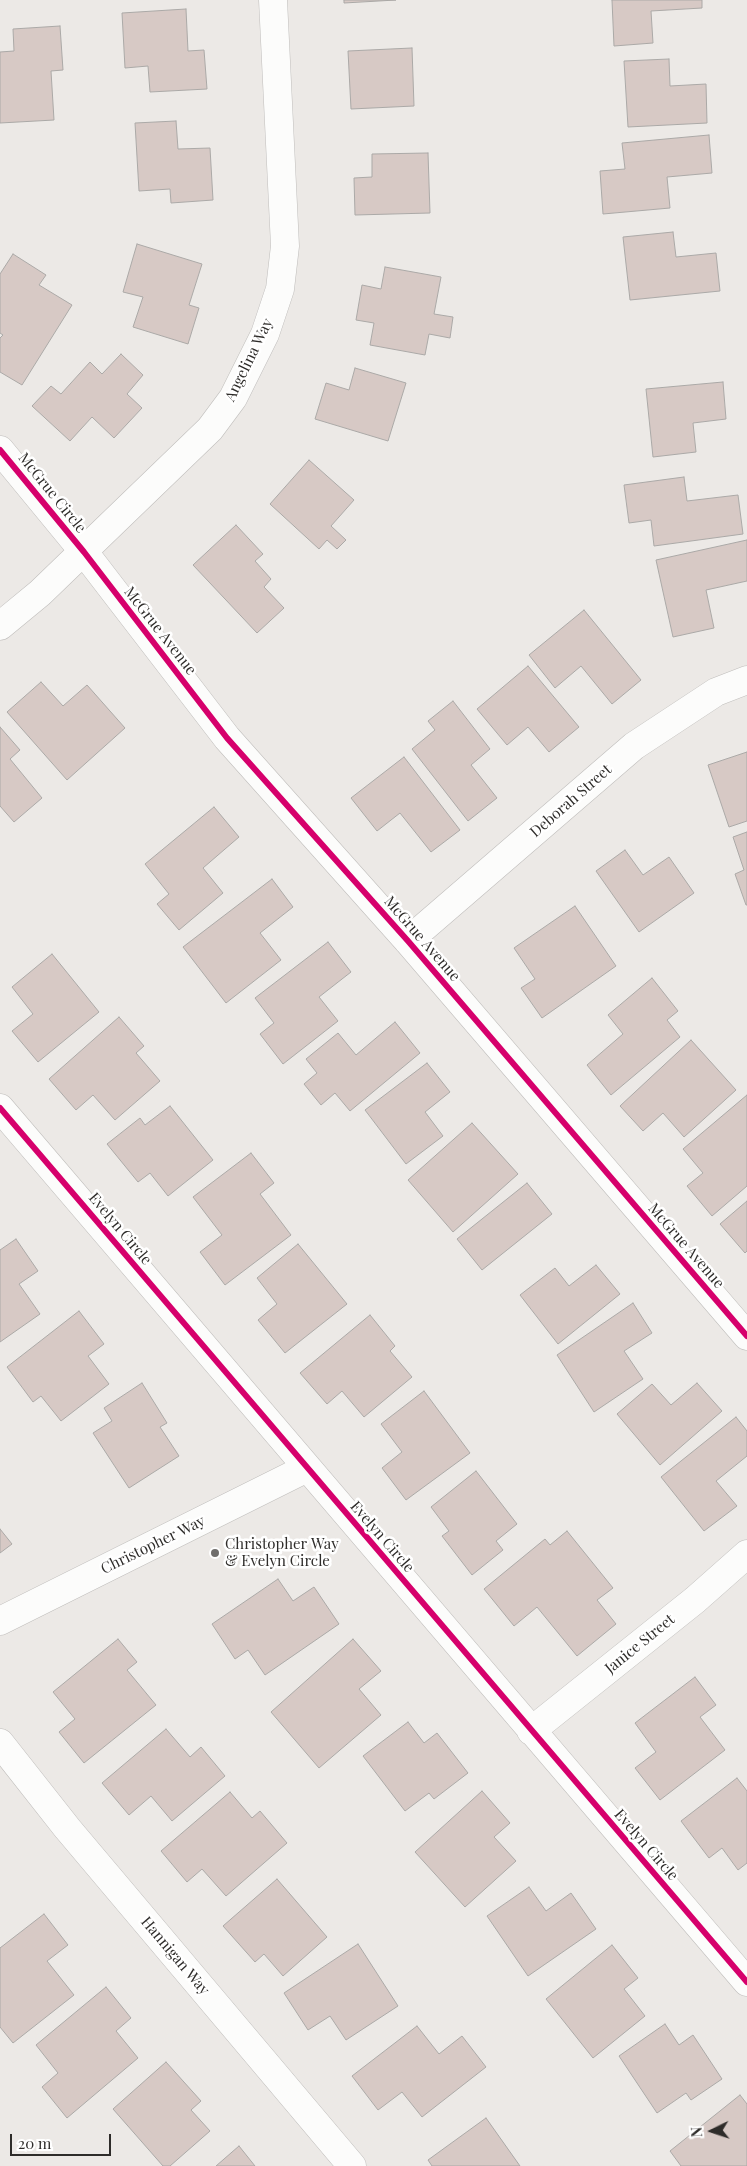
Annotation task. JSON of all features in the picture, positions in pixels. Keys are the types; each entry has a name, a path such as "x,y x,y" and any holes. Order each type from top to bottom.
{"street":[{"name":"Angelina Way","path":"0,626 40,593 84,552 210,429 233,398 265,334 280,288 285,246 273,0"},
{"name":"McGrue Circle","path":"0,450 84,552"},
{"name":"McGrue Avenue","path":"84,552 227,738 408,940 747,1336"},
{"name":"Deborah Street","path":"408,940 634,746 716,692 747,680"},
{"name":"Evelyn Circle","path":"0,1108 747,1982"},
{"name":"Christopher Way","path":"0,1621 307,1468"},
{"name":"Janice Street","path":"531,1731 695,1600 747,1554"},
{"name":"Hannigan Way","path":"0,1743 67,1828 352,2166"}],"building":[{"path":"344,0 396,0 344,3"},
{"path":"612,0 702,0 702,8 651,11 653,43 614,46"},
{"path":"186,9 188,51 204,50 207,89 150,92 148,66 125,68 122,13"},
{"path":"60,26 63,70 51,71 54,120 0,123 0,52 14,51 13,29"},
{"path":"412,48 414,106 351,109 348,51"},
{"path":"669,59 670,86 706,84 707,123 628,127 624,61"},
{"path":"176,121 178,149 210,148 213,200 171,203 170,189 139,191 135,123"},
{"path":"709,135 712,173 667,177 670,208 603,214 600,171 625,169 622,143"},
{"path":"428,153 430,213 355,215 354,178 372,177 372,154"},
{"path":"673,232 676,257 716,253 720,291 630,300 623,237"},
{"path":"137,244 202,264 189,305 199,308 188,344 133,327 143,297 123,292"},
{"path":"13,254 46,275 39,285 72,305 22,385 0,372 0,338 3,335 0,333 0,274"},
{"path":"385,267 441,277 434,314 453,317 450,338 429,334 425,355 370,345 374,323 356,320 362,285 381,289"},
{"path":"121,354 143,375 127,394 142,408 114,438 92,417 70,441 32,406 51,386 61,394 90,362 102,374"},
{"path":"355,368 406,383 388,441 315,419 326,383 349,390"},
{"path":"723,382 726,419 693,423 696,452 653,457 646,389"},
{"path":"309,460 354,500 331,526 346,540 337,549 327,540 319,549 270,504"},
{"path":"684,477 687,501 738,495 743,534 654,546 651,520 629,523 624,485"},
{"path":"236,525 263,554 255,561 271,579 264,587 284,608 257,633 193,565"},
{"path":"747,540 747,581 706,590 714,628 673,637 656,560"},
{"path":"584,610 641,680 612,704 581,666 555,688 529,655"},
{"path":"528,666 579,727 549,752 528,727 507,745 477,709"},
{"path":"41,682 63,706 87,685 125,728 67,780 7,712"},
{"path":"453,701 490,749 471,765 497,798 468,821 412,749 435,730 428,721"},
{"path":"0,727 20,750 10,759 42,798 14,822 0,806"},
{"path":"747,752 747,821 729,827 708,765"},
{"path":"404,757 460,830 431,852 400,813 377,831 351,798"},
{"path":"214,807 239,837 203,868 223,893 179,930 157,904 169,894 145,864"},
{"path":"747,832 746,905 735,874 744,870 733,837"},
{"path":"625,850 643,875 669,857 694,893 639,932 596,871"},
{"path":"272,879 293,907 260,933 281,960 226,1003 183,947"},
{"path":"575,906 616,966 542,1018 521,988 535,979 514,948"},
{"path":"328,942 351,972 319,997 338,1021 283,1064 260,1034 274,1023 255,998"},
{"path":"52,954 99,1012 38,1062 12,1031 33,1014 12,987"},
{"path":"652,978 678,1011 667,1020 680,1037 611,1095 587,1065 623,1034 608,1015"},
{"path":"119,1017 144,1046 136,1053 160,1081 115,1120 93,1095 76,1110 49,1079"},
{"path":"395,1022 420,1053 350,1111 335,1093 321,1105 304,1084 317,1073 306,1059 338,1033 356,1055"},
{"path":"691,1040 736,1090 684,1137 663,1113 643,1131 620,1106"},
{"path":"427,1063 450,1092 425,1112 443,1136 406,1164 365,1110"},
{"path":"747,1095 747,1186 712,1216 687,1186 703,1173 683,1149"},
{"path":"170,1106 213,1160 168,1196 150,1173 138,1182 107,1144 140,1118 145,1125"},
{"path":"472,1123 518,1174 453,1232 408,1180"},
{"path":"251,1153 274,1183 260,1194 291,1235 225,1285 200,1252 222,1235 193,1197"},
{"path":"527,1183 552,1214 482,1270 457,1239"},
{"path":"747,1201 747,1251 745,1253 720,1224"},
{"path":"16,1239 38,1271 19,1284 40,1314 0,1342 0,1250"},
{"path":"298,1244 347,1304 285,1353 258,1320 277,1304 257,1278"},
{"path":"596,1265 620,1294 558,1344 520,1295 555,1268 569,1286"},
{"path":"633,1303 652,1333 624,1351 643,1379 594,1412 557,1355"},
{"path":"79,1311 104,1344 88,1356 109,1384 61,1421 41,1396 33,1402 7,1367"},
{"path":"370,1315 395,1346 390,1351 412,1377 364,1417 342,1391 327,1404 300,1373"},
{"path":"142,1383 167,1423 160,1427 179,1456 129,1488 93,1433 112,1421 104,1408"},
{"path":"697,1383 722,1411 660,1465 617,1414 652,1384 671,1405"},
{"path":"424,1391 470,1453 406,1500 382,1468 402,1452 381,1424"},
{"path":"736,1417 747,1431 747,1456 716,1481 737,1506 704,1531 661,1477"},
{"path":"476,1471 517,1524 496,1541 503,1550 472,1575 442,1536 449,1531 431,1507"},
{"path":"0,1529 12,1544 0,1553"},
{"path":"567,1531 613,1588 597,1600 616,1624 577,1656 537,1607 514,1626 484,1589 545,1539 550,1545"},
{"path":"278,1579 293,1601 314,1587 339,1624 265,1675 248,1650 235,1659 212,1624"},
{"path":"118,1639 137,1662 127,1670 156,1705 84,1763 59,1732 75,1719 53,1692"},
{"path":"353,1639 381,1671 359,1689 381,1715 319,1768 271,1712"},
{"path":"695,1677 716,1705 700,1717 725,1750 660,1800 635,1768 656,1752 635,1723"},
{"path":"408,1722 424,1743 437,1733 468,1773 434,1799 429,1793 405,1811 363,1756"},
{"path":"166,1729 190,1757 201,1747 225,1776 172,1821 151,1796 129,1815 102,1783"},
{"path":"737,1778 747,1791 747,1863 738,1870 722,1848 709,1858 681,1821"},
{"path":"482,1791 510,1823 494,1837 516,1861 465,1907 415,1852"},
{"path":"230,1792 252,1818 260,1811 287,1843 226,1896 202,1869 187,1882 161,1851"},
{"path":"277,1879 327,1937 283,1976 264,1954 255,1962 223,1926"},
{"path":"529,1887 546,1911 571,1893 596,1929 528,1976 487,1916"},
{"path":"44,1914 68,1945 47,1961 74,1995 13,2043 0,2027 0,1948"},
{"path":"358,1944 398,2006 346,2040 330,2016 308,2030 284,1993"},
{"path":"612,1945 638,1978 624,1989 645,2016 593,2058 546,1999"},
{"path":"106,1987 131,2018 116,2031 138,2058 67,2118 42,2087 58,2073 36,2045"},
{"path":"665,2024 679,2045 693,2035 722,2079 691,2100 686,2093 657,2113 619,2056"},
{"path":"417,2026 439,2054 462,2036 486,2067 422,2117 402,2092 378,2110 352,2076"},
{"path":"166,2062 201,2101 191,2110 210,2131 170,2166 163,2166 113,2109"},
{"path":"740,2095 747,2104 747,2166 681,2166 670,2151"},
{"path":"486,2118 520,2166 432,2166 428,2160"},
{"path":"239,2146 255,2166 216,2166"}],"cycle path":[{"path":"0,450 84,552 227,738 408,941 747,1336"},
{"path":"0,1108 747,1982"}],"place":[{"name":"Christopher Way & Evelyn Circle","path":"215,1553"}]}
